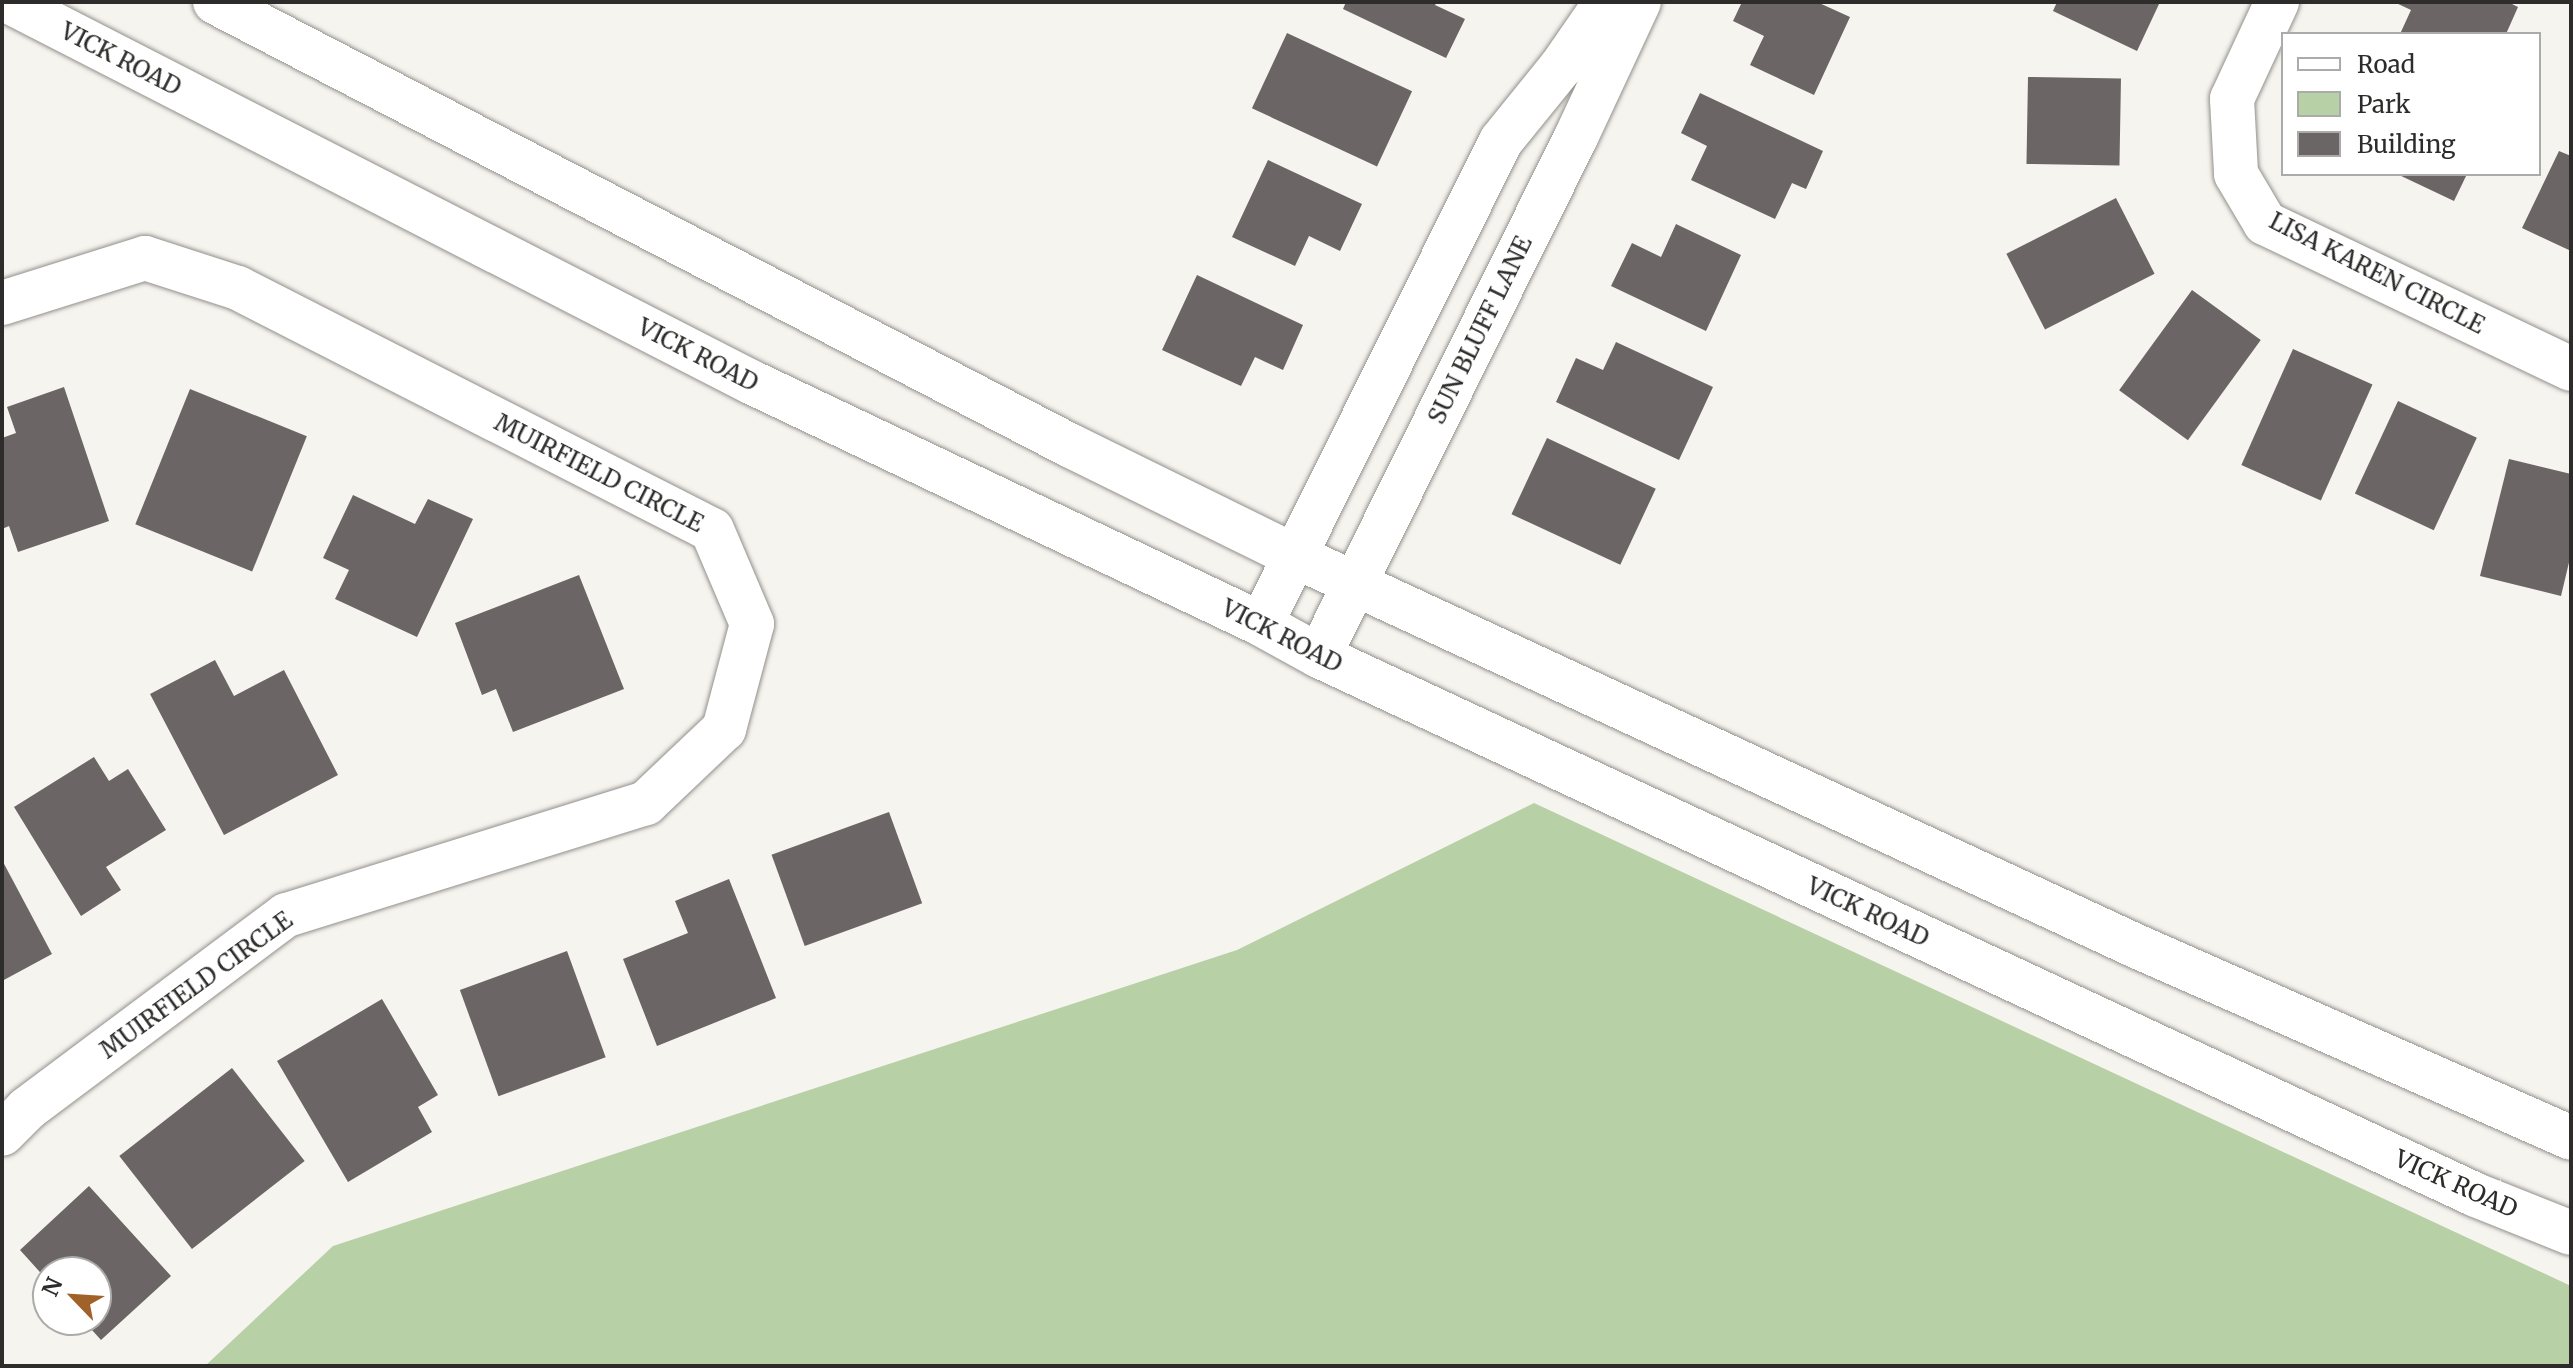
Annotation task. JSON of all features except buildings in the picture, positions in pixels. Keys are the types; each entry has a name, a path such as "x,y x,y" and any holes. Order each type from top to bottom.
{"street":[{"name":"VICK ROAD","path":"10,2 751,382 1261,624 1319,656 2476,1195 2571,1233"},
{"path":"215,2 1057,439 1295,556 2136,946 2571,1138"},
{"path":"1261,624 1501,141 1561,67 1606,2"},
{"name":"SUN BLUFF LANE","path":"1319,656 1582,124 1639,2"},
{"name":"LISA KAREN CIRCLE","path":"2277,2 2232,99 2236,174 2265,223 2571,369"},
{"name":"MUIRFIELD CIRCLE","path":"2,303 145,258 238,288 712,530 752,624 724,729 646,803 286,915 27,1109 2,1134"}],"green space":[{"path":"1534,803 2571,1286 2571,1366 205,1366 333,1246 1237,950"}]}
